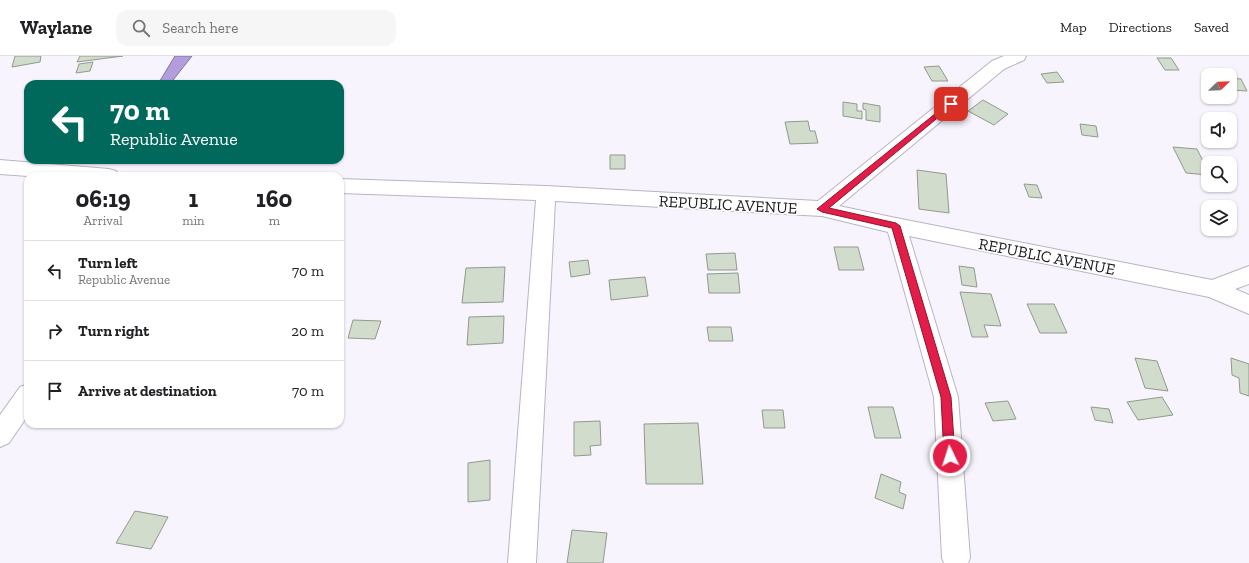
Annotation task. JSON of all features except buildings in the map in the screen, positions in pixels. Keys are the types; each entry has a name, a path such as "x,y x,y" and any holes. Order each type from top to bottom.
{"street":[{"path":"822,209 998,65 1018,56"},
{"path":"0,167 61,172"},
{"name":"REPUBLIC AVENUE","path":"344,186 546,193 822,209 896,226 1213,289 1249,305"},
{"path":"522,563 546,193"},
{"path":"896,226 946,397 956,558"},
{"path":"1213,289 1249,275"},
{"path":"0,435 24,401"}],"shaded area":[{"path":"175,56 192,56 173,80 160,80"}],"route":[{"path":"950,456 946,397 896,226 822,209 951,104"}]}
